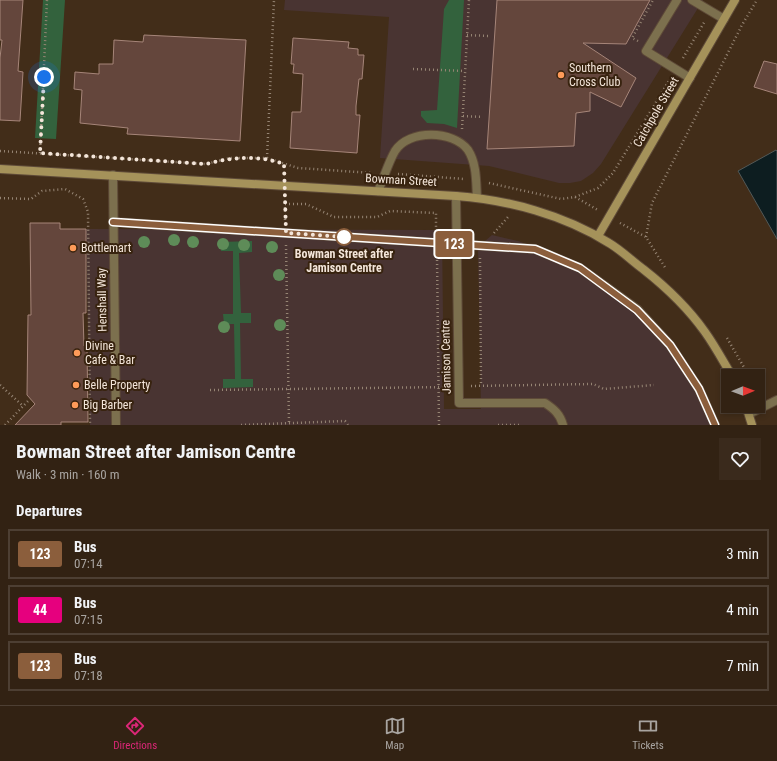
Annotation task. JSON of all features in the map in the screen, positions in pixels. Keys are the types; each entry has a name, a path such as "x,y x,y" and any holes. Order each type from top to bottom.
{"street":[{"path":"677,0 646,51 690,78"},
{"path":"692,0 724,19"},
{"name":"Catchpole Street","path":"598,236 735,0"},
{"path":"378,191 395,151 410,139 432,135 455,139 468,150 474,164 477,198"},
{"name":"Bowman Street","path":"0,169 456,196 511,204 581,228 611,244 667,289 704,331 728,369"},
{"name":"Henshall Way","path":"113,175 116,425"},
{"name":"Jamison Centre","path":"456,196 459,404 545,403 554,409 561,418 563,425"},
{"path":"113,222 535,249 580,268 637,310 670,345 699,389 715,425"},
{"path":"765,404 777,400"},
{"path":"748,413 752,425"}],"path":[{"path":"40,153 47,0"},
{"path":"267,158 274,0"},
{"path":"461,144 469,0"},
{"path":"650,46 632,38 653,0"},
{"path":"646,237 652,202 742,25 758,0"},
{"path":"0,151 206,164 230,158 267,158 298,168 476,181 515,188 561,199 575,197 598,188 613,173 711,12"},
{"path":"467,35 488,36"},
{"path":"413,69 465,71"},
{"path":"463,116 483,117"},
{"path":"284,164 289,423"},
{"path":"481,386 480,246 507,219 515,188"},
{"path":"0,198 31,199 42,191 65,189 83,199 88,212 90,425"},
{"path":"285,204 306,204 334,217 377,217 390,211 436,213 440,425"},
{"path":"0,385 23,406"},
{"path":"210,390 288,389"},
{"path":"5,425 30,399"},
{"path":"241,425 345,421 348,425"},
{"path":"498,425 519,425"}],"shaded area":[{"path":"285,0 703,0 601,164 593,173 581,181 559,183 489,166 380,158 389,17 284,10"},
{"path":"776,150 777,151 777,239 738,171"},
{"path":"86,229 442,230 444,409 481,409 478,247 492,235 518,241 543,250 591,273 670,343 717,425 90,425"}],"green space":[{"path":"43,0 65,0 56,139 35,138"},
{"path":"449,0 464,0 457,128 444,124 427,123 421,116 421,111 437,110 444,9"},
{"path":"252,241 252,252 239,253 241,313 251,313 251,323 240,323 241,379 253,379 253,387 223,388 223,379 235,379 234,324 224,324 223,314 233,314 233,251 221,251 221,242"}],"building":[{"path":"0,0 23,0 18,71 23,72 20,121 0,120 0,58 2,40 0,40"},
{"name":"Southern Cross Club","path":"497,0 650,0 626,44 583,43 636,78 621,107 590,92 590,111 576,113 574,146 487,149"},
{"path":"144,35 246,40 240,141 127,134 128,128 80,123 82,90 74,89 75,72 99,74 99,64 113,64 114,40 143,42"},
{"path":"293,38 349,42 348,48 358,49 358,55 364,55 362,79 359,79 356,106 356,115 360,115 357,153 290,148 292,112 301,112 303,74 293,73 294,64 291,64"},
{"path":"764,61 777,64 777,94 754,87"},
{"path":"30,223 60,223 60,229 86,229 86,313 83,313 84,346 87,346 88,422 61,422 61,425 15,425 35,404 27,395 28,315 31,315"}],"bus line":[{"name":"123","path":"113,222 535,249 580,268 637,310 670,345 699,389 715,425"}],"place":[{"name":"Southern Cross Club","path":"561,75"},
{"name":"Bowman Street after Jamison Centre","path":"344,237"},
{"name":"Bottlemart","path":"73,248"},
{"name":"Divine Cafe & Bar","path":"77,353"},
{"name":"Belle Property","path":"76,385"},
{"name":"Big Barber","path":"75,405"}],"route":[{"path":"44,77 40,153 206,164 230,158 267,158 284,164 286,233 344,237"}]}
